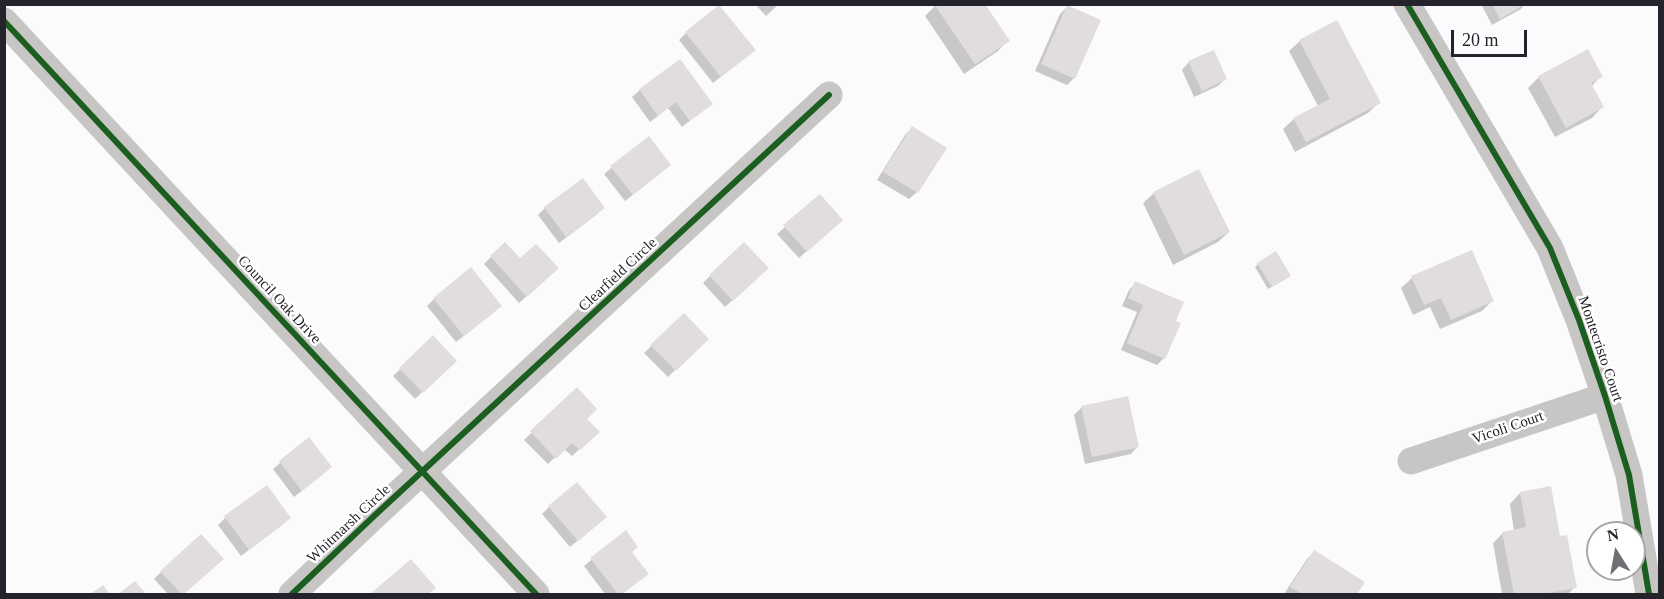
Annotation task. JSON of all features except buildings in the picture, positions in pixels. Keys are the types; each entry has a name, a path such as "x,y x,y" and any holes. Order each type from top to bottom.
{"street":[{"name":"Montecristo Court","path":"1407,4 1550,248 1579,320 1629,475 1649,594"},
{"name":"Council Oak Drive","path":"4,21 537,594"},
{"name":"Clearfield Circle","path":"422,471 829,95"},
{"name":"Vicoli Court","path":"1411,461 1605,396"},
{"name":"Whitmarsh Circle","path":"292,594 422,471"}],"cycle path":[{"path":"1407,4 1550,248 1579,320 1629,475 1649,594"},
{"path":"4,21 536,594"},
{"path":"292,594 829,95"}]}
